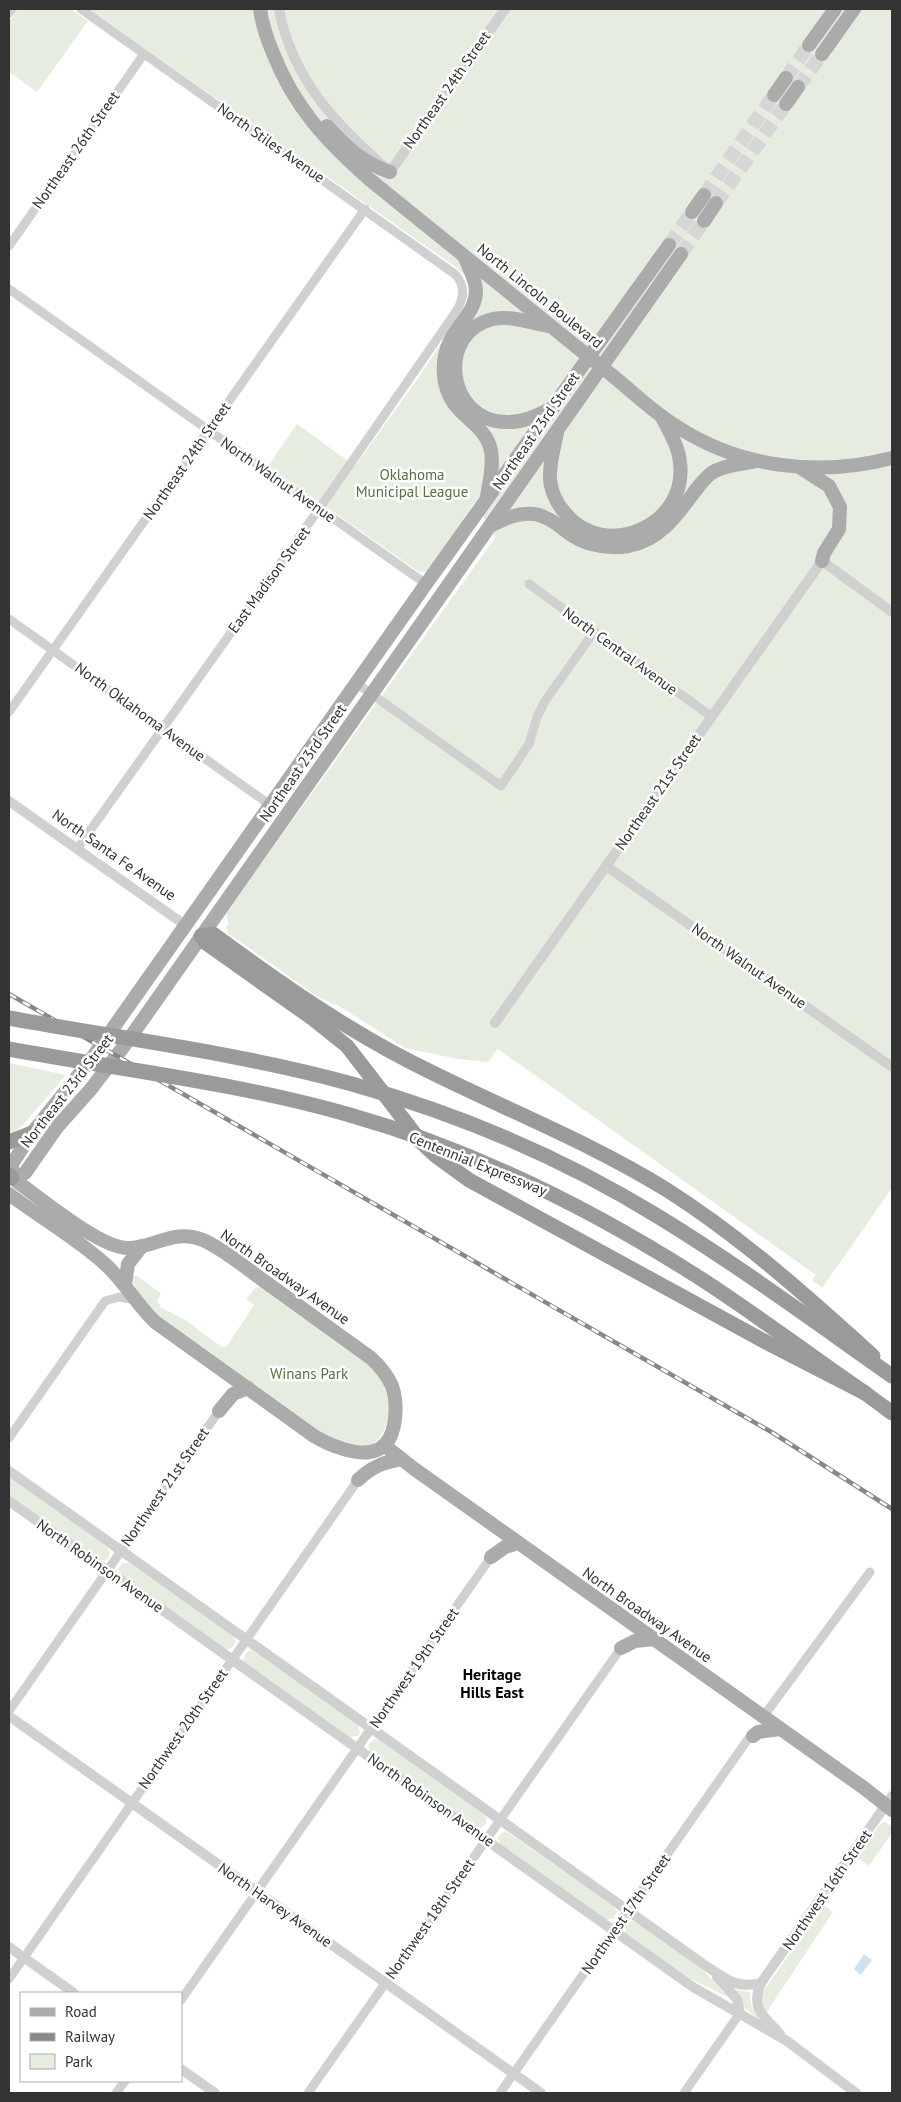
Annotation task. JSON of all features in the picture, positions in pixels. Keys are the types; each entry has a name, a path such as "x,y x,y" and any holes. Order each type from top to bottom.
{"highway":[{"path":"865,1393 762,1340 469,1180 436,1156 421,1142 359,1060 341,1040 206,943 201,936 213,934 324,1012 407,1060 595,1150 668,1191 735,1238 809,1299 892,1375"},
{"name":"Centennial Expressway","path":"9,1018 238,1057 304,1072 402,1100 488,1132 564,1166 658,1216 708,1247 892,1375"},
{"name":"Centennial Expressway","path":"9,1049 205,1082 296,1101 387,1127 474,1159 561,1198 641,1242 698,1277 892,1413"},
{"path":"9,1142 32,1133"}],"main road":[{"path":"809,45 835,9"},
{"path":"822,54 854,9"},
{"name":"North Lincoln Boulevard","path":"261,10 268,40 280,72 295,99 313,124 336,149 369,179 662,417 704,441 734,454 757,461 800,468 844,466 892,458"},
{"path":"774,95 786,78"},
{"path":"786,104 798,87"},
{"path":"295,99 319,117 357,156 372,166 390,172"},
{"path":"692,212 704,195"},
{"path":"704,221 716,204"},
{"name":"Northeast 23rd Street","path":"669,245 426,584 92,1058 32,1133 12,1164 10,1176 25,1173 58,1126 91,1089 201,936 681,254"},
{"path":"464,255 475,283 476,299 449,342 445,353 444,378 447,390 458,410 489,441 492,462 486,501"},
{"path":"550,326 512,318 488,321 475,328 463,342 456,360 454,372 457,386 464,400 474,410 492,420 518,422 554,408"},
{"path":"558,428 550,479 553,492 560,507 569,518 588,531 601,535 626,535 644,529 658,520 668,509 676,495 681,474 680,463 674,442 662,417"},
{"path":"490,526 518,515 533,514 550,520 574,537 586,542 606,546 629,546 644,542 658,534 669,524 711,473 727,467 757,461"},
{"path":"800,468 829,486 840,507 839,528 824,553 822,561"},
{"name":"North Santa Fe Avenue","path":"185,925 201,936"},
{"name":"North Broadway Avenue","path":"10,1176 100,1240 115,1246 129,1248 169,1238 183,1237 200,1239 214,1246 371,1358 381,1368 392,1388 395,1420 384,1445 763,1717 890,1804"},
{"path":"9,1194 105,1264 125,1284 155,1322 328,1444 365,1452 377,1450 384,1445"},
{"path":"125,1284 128,1264 142,1246"},
{"path":"219,1411 233,1394 248,1388"},
{"path":"358,1480 374,1467 388,1461 402,1459"},
{"path":"491,1557 505,1547 518,1543"},
{"path":"621,1648 635,1641 654,1639"},
{"path":"753,1736 758,1732 780,1729"}],"street":[{"path":"9,13 12,9"},
{"name":"North Stiles Avenue","path":"81,9 456,275 460,280"},
{"path":"280,9 297,63 316,96 348,135 390,172"},
{"name":"Northeast 24th Street","path":"390,172 505,9"},
{"name":"Northeast 26th Street","path":"9,246 144,54"},
{"name":"Northeast 24th Street","path":"9,712 365,210"},
{"name":"East Madison Street","path":"76,849 319,509 458,310 463,294 460,280"},
{"name":"North Walnut Avenue","path":"9,289 426,584"},
{"path":"822,561 892,612"},
{"name":"Northeast 21st Street","path":"495,1023 822,561"},
{"name":"North Central Avenue","path":"529,584 712,717"},
{"name":"North Oklahoma Avenue","path":"9,619 270,805"},
{"path":"356,683 501,786 529,744 537,717 545,701 594,632"},
{"name":"North Santa Fe Avenue","path":"9,801 185,925"},
{"name":"North Walnut Avenue","path":"606,866 892,1068"},
{"path":"9,1438 105,1301 119,1296 136,1300"},
{"name":"Northwest 21st Street","path":"9,1711 219,1411"},
{"name":"North Robinson Avenue","path":"9,1471 706,1966"},
{"name":"Northwest 20th Street","path":"9,1979 358,1480"},
{"name":"North Robinson Avenue","path":"9,1501 693,1987 787,2041 856,2093"},
{"name":"Northwest 19th Street","path":"182,1999 491,1557"},
{"path":"763,1717 870,1572"},
{"name":"Northwest 18th Street","path":"308,2093 621,1648"},
{"name":"North Harvey Avenue","path":"9,1716 541,2093"},
{"name":"Northwest 17th Street","path":"500,2093 748,1739 753,1736"},
{"name":"Northwest 16th Street","path":"761,1984 890,1804"},
{"path":"9,1947 73,1992"},
{"path":"706,1966 739,1985 761,1984 756,1998 756,2006 787,2041"},
{"path":"684,2093 740,2013 735,1996 706,1966"},
{"path":"182,2070 215,2093"},
{"path":"116,2093 124,2082"}],"green space":[{"path":"18,9 71,9 88,21 37,92 9,72 9,22"},
{"name":"Oklahoma Municipal League","path":"89,9 892,9 892,1188 822,1288 812,1280 816,1275 498,1049 488,1062 458,1059 405,1048 341,1007 318,997 228,933 226,927 229,924 226,915 228,910 495,538 475,502 428,571 419,572 268,466 297,424 355,466 419,377 466,305 469,286 465,276 457,268"},
{"path":"9,1063 66,1075 22,1126 9,1136"},
{"name":"Winans Park","path":"134,1276 137,1276 161,1293 157,1302 161,1305 160,1307 185,1320 222,1347 226,1347 254,1305 246,1299 254,1289 260,1286 370,1364 381,1380 388,1398 388,1417 381,1435 373,1444 361,1446 339,1442 321,1434 167,1325 142,1300 132,1281"},
{"path":"9,1477 107,1547 110,1552 109,1558 104,1561 100,1560 9,1496"},
{"path":"122,1563 129,1563 232,1634 236,1641 233,1647 229,1649 224,1648 120,1575 118,1569"},
{"path":"251,1650 358,1724 360,1733 358,1736 350,1737 243,1662 246,1653"},
{"path":"375,1739 483,1814 486,1817 486,1824 480,1828 475,1826 370,1752 368,1744"},
{"path":"884,1822 892,1826 892,1833 869,1866 857,1857 880,1824"},
{"path":"506,1831 613,1906 617,1911 614,1918 607,1920 603,1918 500,1844 498,1837"},
{"path":"824,1905 833,1912 766,2013 761,2003 762,1993"},
{"path":"631,1921 635,1921 700,1967 728,1997 691,1979 626,1934 625,1926"},
{"path":"735,1990 750,1992 751,2005 761,2021 745,2008"}],"water":[{"path":"864,1954 872,1960 861,1975 854,1969"}],"tunnel":[{"path":"786,78 809,45"},
{"path":"798,87 822,54"},
{"path":"704,195 774,95"},
{"path":"716,203 786,104"},
{"path":"669,245 692,212"},
{"path":"681,254 704,221"}],"railway":[{"path":"9,994 773,1433 892,1509"}],"district":[{"name":"Heritage Hills East","path":"492,1683"}]}
